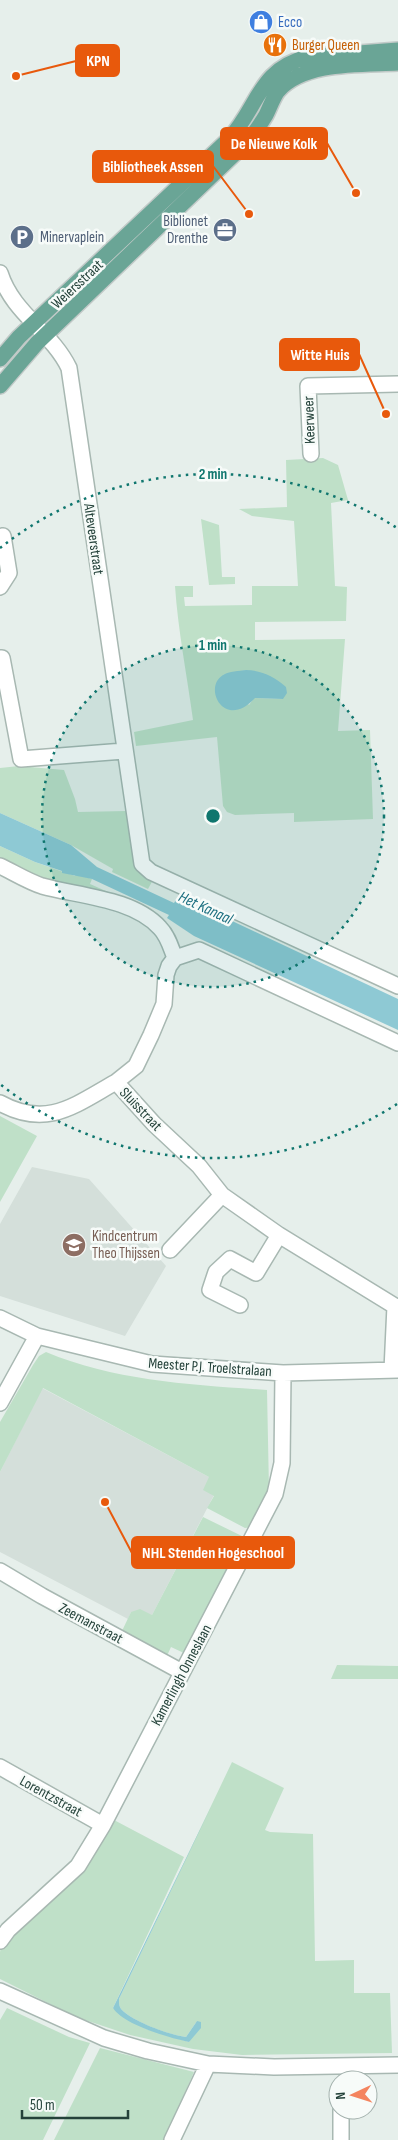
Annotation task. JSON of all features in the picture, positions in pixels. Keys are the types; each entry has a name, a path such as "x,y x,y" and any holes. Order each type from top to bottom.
{"main road":[{"name":"Weiersstraat","path":"0,359 34,324 229,139 246,118 263,86 278,71 295,61 308,57 398,50"},
{"name":"Weiersstraat","path":"0,386 45,336 246,143 258,127 276,95 288,82 306,72 319,69 398,63"}],"street":[{"path":"0,273 10,297 45,336"},
{"name":"Alteveerstraat","path":"45,336 62,354 69,368 72,380 124,751"},
{"name":"Keerweer","path":"311,454 308,386 398,384"},
{"path":"0,587 9,573 3,536"},
{"path":"1,654 21,759 124,751 141,859 146,868 398,986"},
{"path":"0,866 40,885 109,901 144,915 160,928 168,939 175,958 199,950 398,1043"},
{"name":"Sluisstraat","path":"175,958 169,966 166,975 164,1004 151,1035 136,1066 116,1082 154,1124 200,1166 222,1195 279,1235 396,1307 395,1370"},
{"path":"0,1103 29,1114 43,1115 67,1110 116,1082"},
{"path":"170,1250 222,1195"},
{"path":"240,1305 210,1290 216,1272 230,1259 256,1273 279,1235"},
{"name":"Meester P.J. Troelstralaan","path":"0,1318 37,1336 152,1364 283,1372 395,1370"},
{"path":"0,1403 37,1336"},
{"name":"Kamerlingh Onneslaan","path":"0,1941 8,1930 78,1866 103,1825 275,1494 282,1463 283,1372"},
{"name":"Zeemanstraat","path":"0,1571 182,1672"},
{"name":"Lorentzstraat","path":"0,1767 103,1825"},
{"path":"0,1991 104,2038 148,2051 208,2064 328,2072"},
{"path":"172,2140 208,2064"},
{"path":"362,2070 398,2065"},
{"path":"341,2120 342,2140"}],"shaded area":[{"name":"Kindcentrum Theo Thijssen","path":"32,1167 89,1179 166,1266 125,1336 0,1296 0,1224"},
{"path":"42,1388 209,1477 214,1495 152,1615 131,1612 128,1619 0,1552 0,1472"}],"green space":[{"path":"323,458 338,465 348,500 331,503 335,586 347,587 346,621 255,622 255,640 345,639 338,731 370,730 373,819 294,822 294,813 235,815 227,812 223,806 217,737 136,746 134,732 193,720 180,636 175,586 193,586 193,597 184,597 185,606 252,605 252,586 298,586 294,521 252,516 239,509 287,507 286,460","holes":["246,670 283,699 254,698 249,705 223,675"]},
{"path":"201,519 219,525 222,577 235,577 235,584 209,585"},
{"path":"19,766 64,770 78,812 126,811 136,866 154,878 148,889 112,872 113,869 71,845 0,813 0,768"},
{"path":"0,846 35,862 75,876 76,874 92,879 90,884 142,907 43,879 0,858"},
{"path":"0,1116 37,1136 0,1202"},
{"path":"46,1352 72,1362 99,1369 155,1380 267,1390 269,1490 252,1527 245,1528 207,1508 214,1496 203,1490 209,1477 43,1388 0,1472 0,1422 33,1365 39,1356"},
{"path":"203,1517 246,1538 186,1654 171,1647 166,1658 124,1634 122,1631 131,1612 140,1609 152,1615"},
{"path":"337,1665 398,1666 398,1679 331,1679"},
{"path":"232,1762 284,1788 265,1830 270,1832 313,1834 315,1961 354,1960 354,1993 390,1993 392,2053 242,2055 193,2049 130,2035 76,2017 0,1979 0,1952 4,1943 23,1923 79,1875 94,1855 114,1820 184,1857 113,2008 146,2029 189,2042 197,2021 186,2037 171,2034 127,2015 120,2008 119,1999"},
{"path":"7,2008 69,2037 90,2043 43,2140 0,2140 0,2020"},
{"path":"100,2048 194,2072 164,2140 54,2140"}],"water":[{"path":"246,670 262,673 282,683 286,687 287,693 283,699 255,698 244,707 234,710 226,709 216,697 217,681 225,674"},
{"path":"0,813 71,845 97,867 174,903 176,900 213,912 398,999 398,1030 194,936 167,918 169,915 92,879 62,873 62,871 35,862 0,846"},
{"path":"212,1805 119,1999 120,2008 128,2015 171,2034 186,2037 197,2021 201,2022 201,2028 189,2042 137,2025 127,2020 113,2008"}],"place":[{"name":"Ecco","path":"261,22"},
{"name":"Burger Queen","path":"275,45"},
{"name":"KPN","path":"16,76"},
{"name":"De Nieuwe Kolk","path":"356,193"},
{"name":"Bibliotheek Assen","path":"249,214"},
{"name":"Biblionet Drenthe","path":"225,230"},
{"name":"Minervaplein","path":"22,237"},
{"name":"Witte Huis","path":"386,414"},
{"name":"Kindcentrum Theo Thijssen","path":"74,1245"},
{"name":"NHL Stenden Hogeschool","path":"105,1502"}],"water label":[{"name":"Het Kanaal","path":"206,907"}]}
